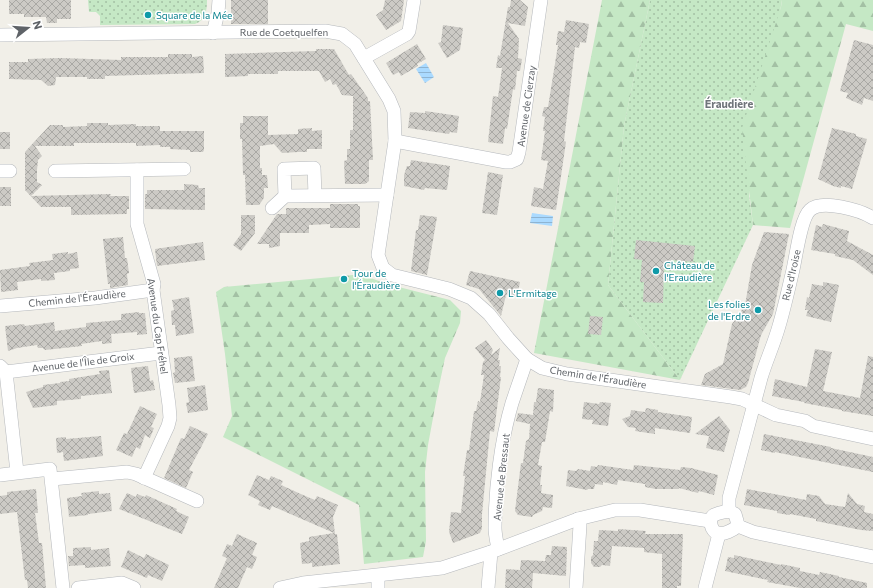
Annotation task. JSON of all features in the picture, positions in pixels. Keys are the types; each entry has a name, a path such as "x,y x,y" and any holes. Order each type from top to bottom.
{"street":[{"path":"213,33 218,13 219,0"},
{"path":"364,58 409,31 414,0"},
{"name":"Avenue de Cierzay","path":"395,141 506,162 517,159 541,0"},
{"name":"Rue de Coetquelfen","path":"0,35 213,33 325,30 342,34 355,44 392,104 395,116 395,141 378,255 381,264"},
{"path":"285,196 284,169 314,168 315,195"},
{"path":"55,171 184,169"},
{"name":"Avenue du Cap Fréhel","path":"137,170 137,224 154,284 153,290 161,353 170,405 170,418 168,426 144,478"},
{"path":"272,208 285,196 387,195"},
{"name":"Rue d'Iroise","path":"755,404 762,377 779,327 796,260 803,220 806,214 811,209 825,205 864,213 873,218"},
{"name":"Chemin de l'Éraudière","path":"381,264 387,272 392,275 449,289 471,298 486,310 511,342 527,359 542,368 567,374 742,399 776,415 805,421 812,426 873,439"},
{"name":"Chemin de l'Éraudière","path":"0,306 95,298 153,290"},
{"name":"Avenue de l'Île de Groix","path":"3,369 161,353"},
{"name":"Avenue de Bressaut","path":"488,588 494,550 497,497 505,433 512,403 527,359"},
{"path":"3,369 17,472"},
{"path":"729,511 729,498 755,404"},
{"path":"0,475 17,472 51,474 127,472 136,474 197,502"},
{"path":"51,474 63,588"},
{"path":"280,588 303,583 378,582 442,568 578,519 604,512 624,509 655,512 710,521"},
{"path":"710,521 716,514 729,511 735,514 738,526"},
{"path":"576,588 580,525 578,519"},
{"path":"710,521 715,532 719,534 732,531 738,526"},
{"path":"738,526 753,532 873,557"},
{"path":"705,588 719,534"},
{"path":"78,588 122,583 134,588"}],"green space":[{"name":"Square de la Mée","path":"88,0 207,0 204,17 195,24 100,25 100,16 96,12 89,12"},
{"path":"602,0 650,0 624,126 608,285 680,380 534,353"},
{"path":"650,0 782,0 749,195 753,225 680,380 608,285 624,126"},
{"path":"782,0 873,0 873,31 846,24 790,228 753,225 742,128"},
{"path":"353,275 368,277 387,284 450,300 461,311 460,323 445,358 428,445 425,472 426,541 423,557 364,564 359,505 223,437 232,416 216,292 224,287"}],"water":[{"path":"426,63 434,77 425,83 416,69"},
{"path":"532,213 553,216 552,226 530,223"}],"building":[{"path":"9,0 71,0 71,19 57,19 57,23 47,23 46,17 24,17 24,14 9,14"},
{"path":"231,0 268,0 268,24 231,24"},
{"path":"385,0 404,0 401,21 386,30 376,15 383,10"},
{"path":"511,0 520,0 528,7 525,26 508,23 519,39 518,58 522,59 520,71 517,71 515,90 513,89 507,129 505,128 503,144 488,142 493,96 498,97 502,68 496,68 498,55 500,56 508,7 510,7"},
{"path":"566,20 589,24 586,43 580,42 579,48 575,47 564,141 566,142 556,210 531,206 534,187 543,189 548,161 541,160 545,131 543,131 545,117 542,116 544,107 548,107 558,45 556,45 558,31 564,32"},
{"path":"443,25 463,28 460,50 447,58 438,43 441,42"},
{"path":"854,40 873,45 873,101 864,98 862,105 846,98 848,93 840,91"},
{"path":"417,44 426,59 417,64 418,66 401,76 399,72 393,75 386,63"},
{"path":"316,49 334,49 349,75 351,74 368,98 368,101 370,101 373,160 369,160 369,181 365,184 345,184 344,161 347,160 347,149 350,149 350,130 353,130 353,96 342,95 336,84 333,85 330,79 325,82 319,71 278,71 278,74 248,74 248,76 225,77 225,54 316,51"},
{"path":"168,54 192,54 192,57 203,56 204,73 105,76 105,79 87,79 87,77 56,77 55,85 48,86 41,80 9,79 9,62 28,62 28,59 60,58 121,60 121,57 168,57"},
{"path":"425,111 459,116 457,133 450,132 449,134 408,128 410,112 425,113"},
{"path":"243,116 268,116 268,135 298,134 298,129 312,128 312,131 322,130 322,149 307,149 307,152 282,153 274,144 260,146 260,168 262,168 262,175 267,175 268,188 264,188 264,198 259,205 246,205 242,139 240,139 240,123 243,123"},
{"path":"87,123 160,126 160,131 204,131 204,150 203,152 190,152 190,150 160,147 160,145 136,146 136,143 74,143 74,146 35,146 42,156 38,160 37,182 42,185 31,196 111,194 110,196 129,196 129,209 127,209 127,214 71,215 71,207 41,207 25,190 25,152 50,125 63,125 63,127 87,126"},
{"path":"832,128 856,134 856,136 867,139 852,189 841,186 841,188 833,186 818,179"},
{"path":"0,132 10,132 10,149 0,149"},
{"path":"411,160 450,166 447,190 425,188 424,190 404,186 404,175 407,166 410,166"},
{"path":"488,172 503,175 497,215 482,213"},
{"path":"184,184 198,185 199,188 205,188 205,210 145,209 145,194 147,194 147,190 184,190"},
{"path":"0,187 11,187 11,206 0,206"},
{"path":"330,204 358,204 358,206 360,206 360,228 330,228 330,224 309,225 309,233 280,233 280,246 269,248 269,244 257,244 277,214 286,214 286,208 330,208"},
{"path":"241,215 255,215 255,233 241,251 233,245 241,234"},
{"path":"420,215 437,217 427,275 411,271 416,230 418,230"},
{"path":"823,224 849,231 847,241 873,255 873,275 853,260 835,256 835,254 811,250 816,225 822,227"},
{"name":"Les folies de l'Erdre","path":"764,232 789,234 773,314 761,335 748,383 746,387 740,390 701,385 705,374 723,364 732,324 745,305 752,265"},
{"path":"123,237 125,258 127,258 129,273 127,274 128,285 110,288 110,284 108,284 103,239"},
{"name":"Château de l'Eraudière","path":"636,240 695,246 693,262 671,260 670,265 664,268 663,303 643,302 644,282 640,282 642,260 634,259"},
{"path":"203,242 205,260 157,266 155,249"},
{"path":"68,252 68,254 77,252 79,268 54,273 55,280 41,281 41,279 17,282 18,290 1,292 0,270 30,266 29,263 53,260 52,254"},
{"name":"L'Ermitage","path":"470,271 520,282 517,298 506,295 501,316 479,289 466,285"},
{"path":"823,282 839,285 831,322 806,316 808,310 805,310 807,297 809,298 812,284 823,286"},
{"path":"189,297 194,333 176,336 175,325 172,325 171,311 174,310 172,300"},
{"path":"139,312 145,313 147,334 137,335 137,332 111,334 112,343 102,344 102,341 81,344 82,346 45,350 43,348 38,348 37,345 8,351 5,326 24,324 25,326 54,322 55,331 86,327 86,323 121,320 121,314"},
{"path":"590,316 603,317 601,335 588,334"},
{"path":"486,340 493,350 491,355 500,348 498,360 500,360 499,366 501,366 501,377 494,432 490,431 482,528 480,533 453,543 449,532 451,512 461,513 465,476 463,476 467,450 469,450 474,411 476,411 478,401 480,402 484,375 481,375 483,362 485,360 475,348"},
{"path":"815,349 832,352 823,391 860,398 868,356 873,357 873,416 772,396 775,379 807,387"},
{"path":"192,356 195,381 175,383 173,373 175,372 174,358"},
{"path":"148,366 150,381 153,380 155,390 134,393 131,368"},
{"path":"109,370 112,393 81,396 81,399 57,401 57,405 33,408 26,392 43,387 43,385 60,383 69,381 69,379 100,374 99,371"},
{"path":"205,385 208,410 188,413 186,403 189,402 187,388"},
{"path":"538,388 554,390 553,412 550,411 545,442 542,442 538,465 542,466 540,485 542,485 541,493 553,495 552,508 543,507 542,511 533,515 532,517 518,515 515,511 521,463 523,463 526,441 529,439 530,424 516,421 518,413 533,415 534,402 536,402"},
{"path":"584,402 599,404 600,402 611,403 608,426 592,424 593,420 582,419"},
{"path":"140,406 157,414 151,427 154,428 150,438 145,435 140,449 136,447 132,457 116,450 124,433 127,434"},
{"path":"646,408 658,410 658,412 692,417 690,433 655,428 655,434 635,431 636,428 628,427 622,419 630,416 631,410 645,412"},
{"path":"719,416 730,430 724,452 706,448 709,436 695,434"},
{"path":"190,426 208,434 189,470 193,472 186,488 164,478 181,438 184,439"},
{"path":"764,434 873,457 873,472 761,450"},
{"path":"101,436 103,456 64,461 63,452 57,453 56,438 66,437 66,439"},
{"path":"598,465 633,470 634,465 680,470 681,467 718,475 714,495 679,488 656,489 645,487 645,484 618,480 617,485 603,482 603,485 595,484 594,489 587,490 566,486 568,470 576,471 578,469 590,471 591,466 597,467"},
{"path":"257,475 269,480 271,476 283,481 281,485 303,495 315,500 317,496 338,505 333,517 335,534 337,534 340,564 312,567 312,563 302,564 300,543 309,541 309,537 334,533 272,506 270,510 258,505 260,501 248,495"},
{"path":"36,489 38,513 35,513 39,543 42,543 46,588 28,588 27,580 25,580 17,512 0,514 0,496 7,495 7,492"},
{"path":"747,489 806,500 807,494 819,496 825,504 845,507 848,493 857,504 865,506 864,512 873,514 873,531 816,521 816,519 777,513 777,511 744,505"},
{"path":"99,491 99,494 110,493 112,511 69,517 67,498 82,496 81,493"},
{"path":"127,493 136,497 137,494 145,497 146,495 177,509 176,511 189,517 182,534 119,509"},
{"path":"618,529 646,531 645,534 683,534 681,586 677,586 677,588 662,588 662,554 644,552 644,548 612,546 610,566 602,565 600,567 594,567 591,563 591,557 593,555 594,541 598,541 599,530 618,531"},
{"path":"237,534 257,543 252,555 257,557 252,569 247,567 238,588 214,588 227,558 222,556 227,544 232,546"},
{"path":"552,546 567,547 566,576 533,573 532,588 505,588 506,569 520,570 521,560 545,561 546,555 551,555"},
{"path":"91,547 91,550 109,548 111,566 85,568 85,565 69,566 68,556 73,556 73,548"},
{"path":"128,550 144,558 146,554 169,565 162,581 148,575 147,578 121,567"},
{"path":"734,555 800,568 800,571 819,575 820,572 839,576 867,583 867,588 800,588 767,582 768,580 725,571 728,557 734,558"}],"place":[{"name":"Square de la Mée","path":"148,15"},
{"name":"Château de l'Eraudière","path":"656,271"},
{"name":"Tour de l'Éraudière","path":"344,279"},
{"name":"L'Ermitage","path":"500,293"},
{"name":"Les folies de l'Erdre","path":"758,310"}],"district":[{"name":"Éraudière","path":"729,104"}]}
